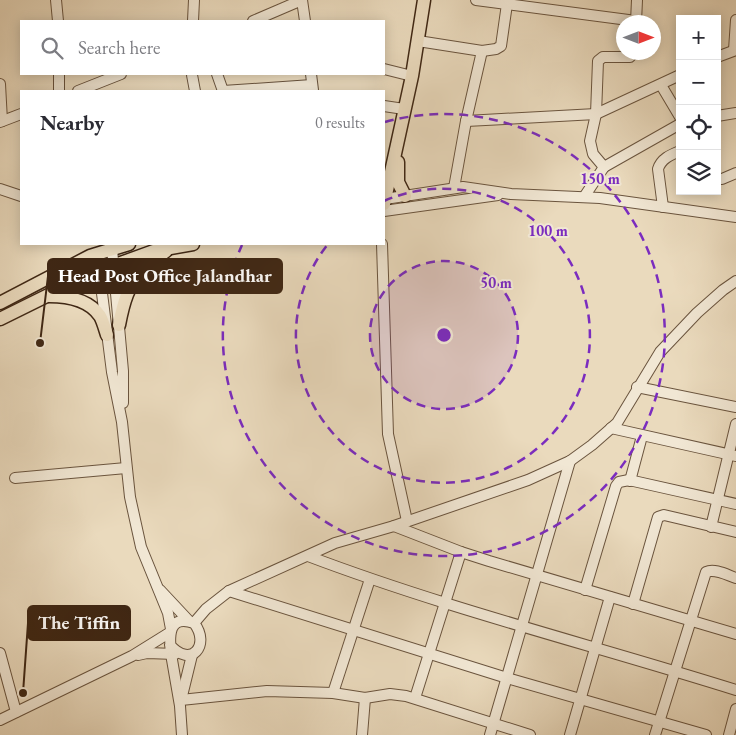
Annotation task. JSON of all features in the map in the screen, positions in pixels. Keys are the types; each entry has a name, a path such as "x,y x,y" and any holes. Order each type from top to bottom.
{"main road":[{"path":"385,198 412,76 424,0"},
{"path":"397,142 398,182 405,196"},
{"path":"385,170 393,159"},
{"path":"0,303 90,256 126,245"},
{"path":"0,319 100,270 154,251 188,245"},
{"path":"119,326 123,302 130,286 144,268 170,248"},
{"path":"45,296 62,296 75,299 90,307 100,316 107,335"}],"street":[{"path":"56,0 58,20"},
{"path":"193,20 194,0"},
{"path":"255,20 302,0 305,20"},
{"path":"476,0 507,4 552,5 616,18"},
{"path":"636,15 637,0"},
{"path":"418,41 482,50 496,49 501,46 507,4"},
{"path":"721,56 735,50 736,20"},
{"path":"454,188 466,121 482,50"},
{"path":"604,168 593,154 590,141 596,114 598,61 603,57 616,57"},
{"path":"385,69 412,76"},
{"path":"59,75 59,90"},
{"path":"81,90 118,75"},
{"path":"192,75 195,90"},
{"path":"217,75 223,90"},
{"path":"253,90 313,88 311,75"},
{"path":"466,121 596,114 676,77"},
{"path":"0,84 1,121 20,114"},
{"path":"661,85 676,111"},
{"path":"385,106 404,109"},
{"path":"721,115 736,113"},
{"path":"584,197 604,168 676,126"},
{"path":"663,207 658,169 662,160 676,153"},
{"path":"721,179 736,173"},
{"path":"385,203 405,196 463,187 511,194 584,197 663,207 734,219"},
{"path":"0,189 20,196"},
{"path":"385,203 511,194"},
{"path":"382,245 388,434 407,521"},
{"path":"112,249 123,372 122,422 130,497 140,547 168,613 180,703 182,735"},
{"path":"97,254 112,372 122,422"},
{"path":"0,720 132,656 170,631 176,624 182,621 192,622 229,591 335,543 394,526 528,480 570,461 611,428 623,414 637,387 660,352 697,313 736,281"},
{"path":"637,387 736,407"},
{"path":"712,527 718,501 733,456 736,424"},
{"path":"611,428 733,456"},
{"path":"630,481 642,436"},
{"path":"490,735 570,461"},
{"path":"14,478 126,468"},
{"path":"585,590 616,486 622,480 736,504"},
{"path":"633,604 658,517 664,516 736,532"},
{"path":"394,526 461,552 736,634"},
{"path":"414,698 461,552"},
{"path":"308,556 370,579 736,690"},
{"path":"655,735 706,572 710,570 716,571 736,578"},
{"path":"334,693 370,579"},
{"path":"155,586 200,631 201,641 199,648 192,655 180,703"},
{"path":"229,591 507,678 706,735"},
{"path":"570,735 610,597"},
{"path":"132,656 173,651 187,656 192,655"},
{"path":"0,653 16,712"},
{"path":"180,703 266,691 334,693 365,698 397,694 530,735"},
{"path":"362,735 365,698"},
{"path":"729,735 736,709"}],"place":[{"name":"Head Post Office Jalandhar","path":"40,343"},
{"name":"The Tiffin","path":"23,693"}]}
